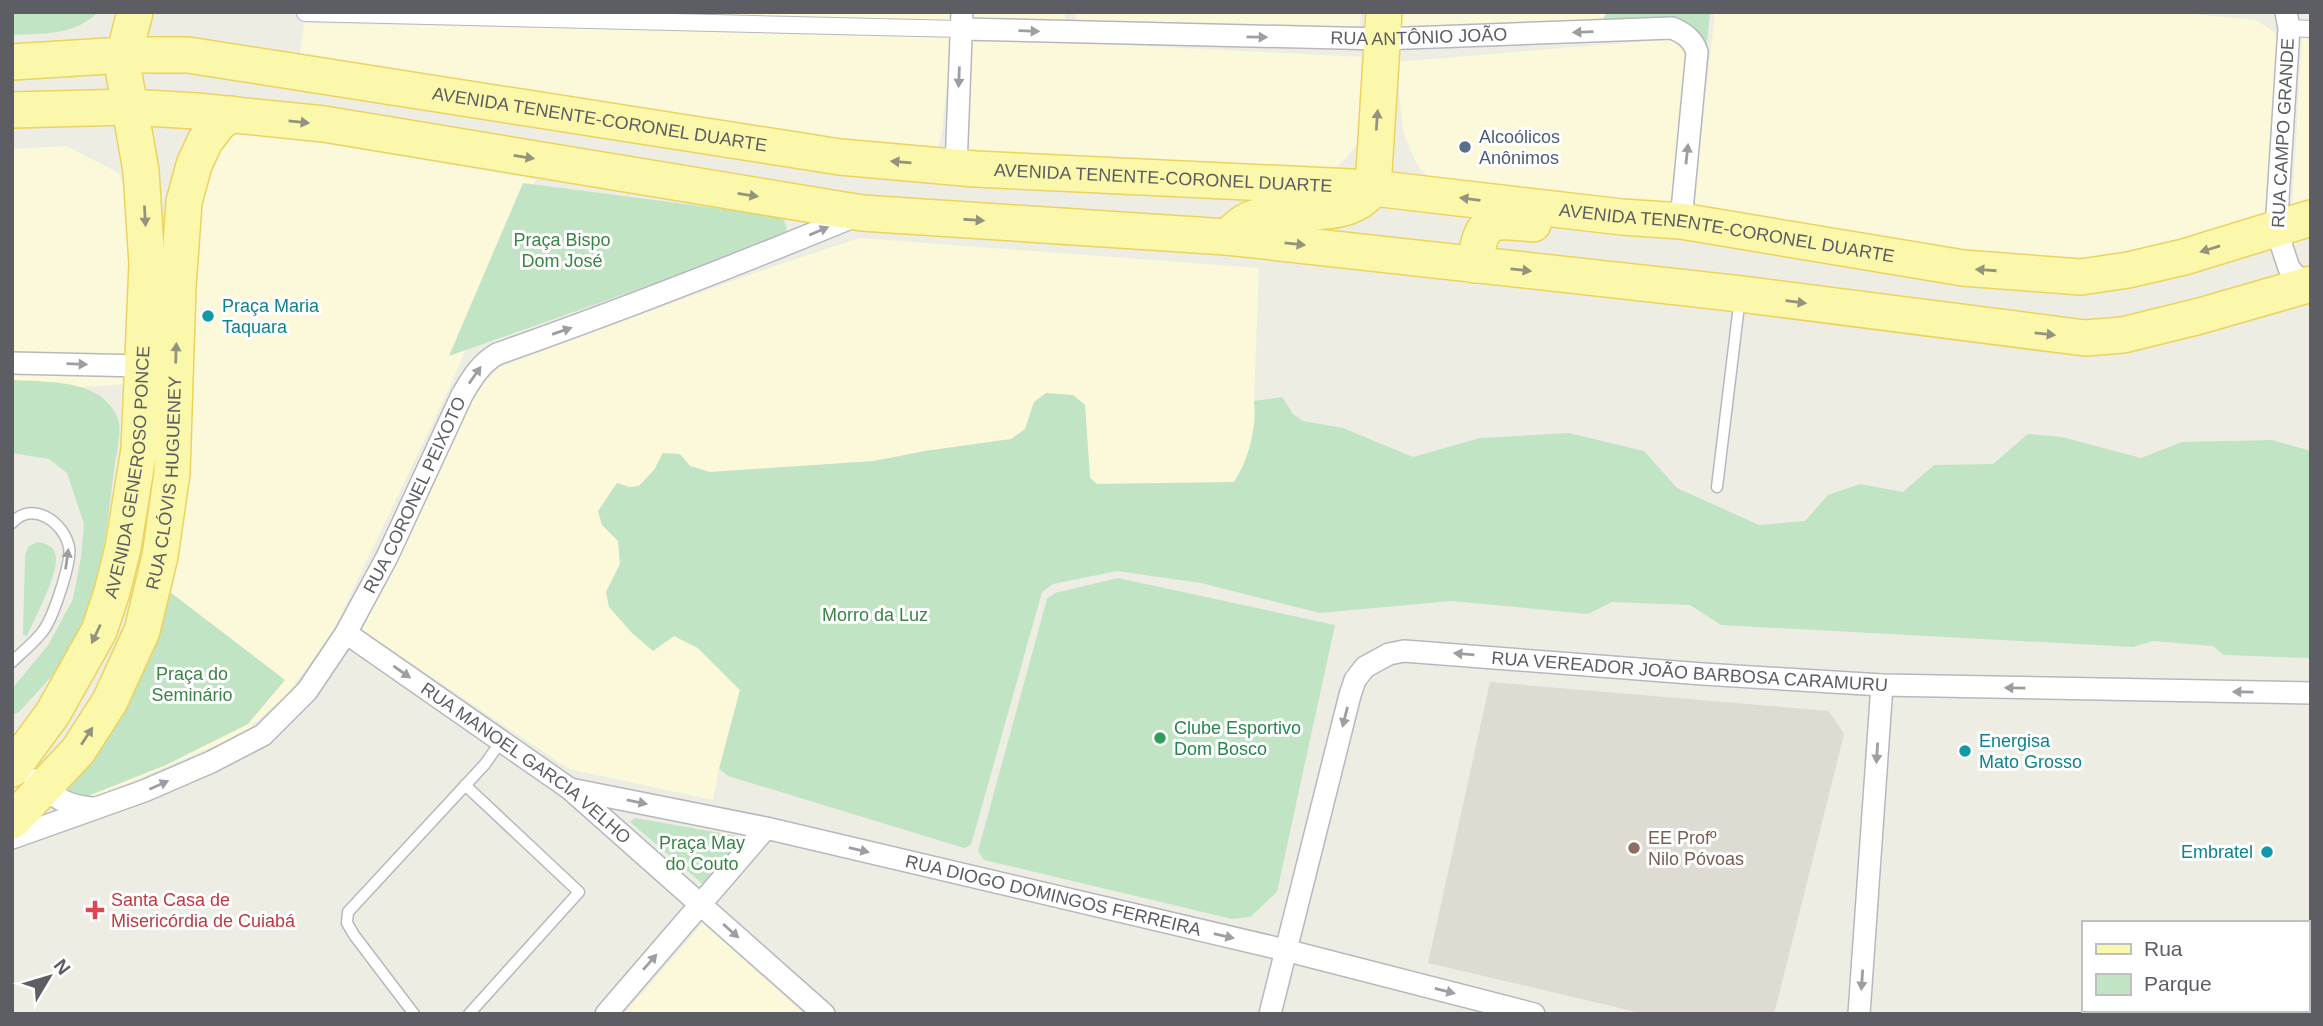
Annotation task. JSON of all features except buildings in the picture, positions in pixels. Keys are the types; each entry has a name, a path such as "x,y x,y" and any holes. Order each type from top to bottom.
{"main road":[{"path":"124,55 135,12"},
{"path":"1227,237 1252,218 1349,208 1363,200 1373,188 1383,26"},
{"name":"AVENIDA TENENTE-CORONEL DUARTE","path":"12,62 124,55 188,55 840,157 956,167 1373,188 1622,217 1681,221 1963,268 2081,277 2173,260 2311,218"},
{"name":"AVENIDA GENEROSO PONCE","path":"14,764 53,713 99,631 113,592 123,548 139,449 146,264 144,199 124,74 124,55"},
{"path":"12,110 129,107 324,124 862,213 1227,237 1741,294 2085,338 2123,335 2310,284"},
{"name":"RUA CLÓVIS HUGUENEY","path":"12,821 78,751 110,701 142,631 160,556 172,473 178,287 184,202 194,165 205,141 219,123 231,114"},
{"path":"1475,265 1480,234 1491,223 1502,220 1582,229 1596,227 1622,217"}],"street":[{"path":"305,13 961,20 956,167"},
{"name":"RUA ANTÔNIO JOÃO","path":"961,20 1672,28 1685,35 1695,45 1697,52 1681,221"},
{"path":"2287,20 2311,29"},
{"name":"RUA CAMPO GRANDE","path":"2287,20 2276,229 2289,268 2310,284"},
{"name":"RUA CORONEL PEIXOTO","path":"12,838 144,791 263,735 307,691 346,633 387,557 462,395 473,375 485,362 497,354 726,270 862,213"},
{"path":"12,363 142,366"},
{"name":"RUA MANOEL GARCIA VELHO","path":"346,633 570,789 824,1014"},
{"name":"RUA VEREADOR JOÃO BARBOSA CARAMURU","path":"1270,1014 1355,680 1365,667 1390,654 1404,651 1449,653 1703,674 1882,685 2311,693"},
{"path":"1859,1014 1882,685"},
{"path":"14,764 58,799 75,807 94,808"},
{"name":"RUA DIOGO DOMINGOS FERREIRA","path":"570,789 766,828 1285,950 1534,1014"},
{"path":"606,1014 766,828"}],"lane":[{"path":"1717,487 1741,294"},
{"path":"12,523 28,513 42,514 56,522 69,548 61,591 44,630 13,658"},
{"path":"415,1014 354,935 347,923 348,912 465,785 502,740"},
{"path":"465,785 579,892 469,1014"}],"shaded area":[{"path":"482,12 952,12 951,28"},
{"path":"968,12 1065,12 1065,29 968,24"},
{"path":"1076,12 1361,12 1359,33 1074,26"},
{"path":"1394,12 1607,12 1600,25 1392,35"},
{"path":"1715,12 2171,12 2255,20 2273,31 2282,42 2268,222 2073,270 1698,209 1694,200"},
{"path":"304,23 952,36 942,133 935,158 300,53"},
{"path":"968,37 1362,57 1359,142 1337,168 1318,178 964,162"},
{"path":"2302,38 2311,39 2311,217 2291,222"},
{"path":"1673,39 1685,51 1676,216 1434,183 1417,165 1403,132 1396,62"},
{"path":"221,133 288,137 536,179 449,389 332,633 289,692 244,733 91,799 79,801 59,786 137,661 193,232"},
{"path":"66,146 119,173 137,214 129,384 12,392 12,149"},
{"path":"860,238 1259,268 1254,401 1256,417 1245,463 1234,482 1097,484 1090,478 1085,405 1034,402 1025,429 1011,439 874,461 709,472 690,466 680,454 654,470 639,487 629,487 602,525 618,541 620,564 606,592 609,607 632,633 652,650 674,636 697,648 740,690 713,800 569,769 362,630 477,390 500,367 754,273"},
{"name":"EE Profº Nilo Póvoas","path":"1490,682 1829,711 1844,734 1774,1014 1645,1014 1428,963"},
{"path":"703,923 804,1014 624,1014"}],"green space":[{"path":"12,12 98,12 79,25 58,32 12,35"},
{"path":"1607,12 1710,12 1706,52 1690,39 1600,25"},
{"name":"Praça Bispo Dom José","path":"523,183 778,216 784,220 787,230 780,239 449,356"},
{"path":"12,380 64,383 100,396 118,417 119,440 103,552 88,613 75,643 61,665 19,712 12,715 12,689 49,644 73,599 84,524 67,473 49,459 12,453"},
{"name":"Morro da Luz","path":"1046,393 1073,395 1085,405 1090,478 1097,484 1234,482 1251,443 1254,401 1282,397 1293,414 1303,421 1343,428 1413,457 1480,438 1569,433 1644,451 1677,488 1759,525 1805,521 1828,495 1860,484 1903,492 1934,465 1993,464 2028,434 2062,437 2141,458 2182,442 2272,440 2311,451 2311,658 2224,655 2213,646 2153,641 2133,647 1721,625 1690,605 1612,602 1588,614 1451,601 1320,613 1201,583 1117,571 1053,584 1042,592 971,845 964,848 728,776 719,769 740,690 698,648 674,636 653,651 632,633 609,607 606,592 620,564 618,541 602,525 598,511 617,483 629,487 639,486 654,470 663,453 680,454 690,466 710,472 874,461 1011,439 1025,429 1034,402"},
{"path":"37,542 52,548 56,560 55,570 27,636 23,635 25,556 28,547"},
{"name":"Clube Esportivo Dom Bosco","path":"1118,578 1335,625 1277,892 1250,917 1232,919 984,860 978,851 1047,599 1055,593"},
{"name":"Praça do Seminário","path":"170,592 285,680 248,724 166,765 88,796 75,795 65,786 154,627"},
{"name":"Praça May do Couto","path":"635,818 737,836 744,841 705,886 630,822"}],"place":[{"name":"Alcoólicos Anônimos","path":"1465,147"},
{"name":"Praça Maria Taquara","path":"208,316"},
{"name":"Clube Esportivo Dom Bosco","path":"1160,738"},
{"name":"Energisa Mato Grosso","path":"1965,751"},
{"name":"EE Profº Nilo Póvoas","path":"1634,848"},
{"name":"Embratel","path":"2267,852"},
{"name":"Santa Casa de Misericórdia de Cuiabá","path":"95,910"}]}
